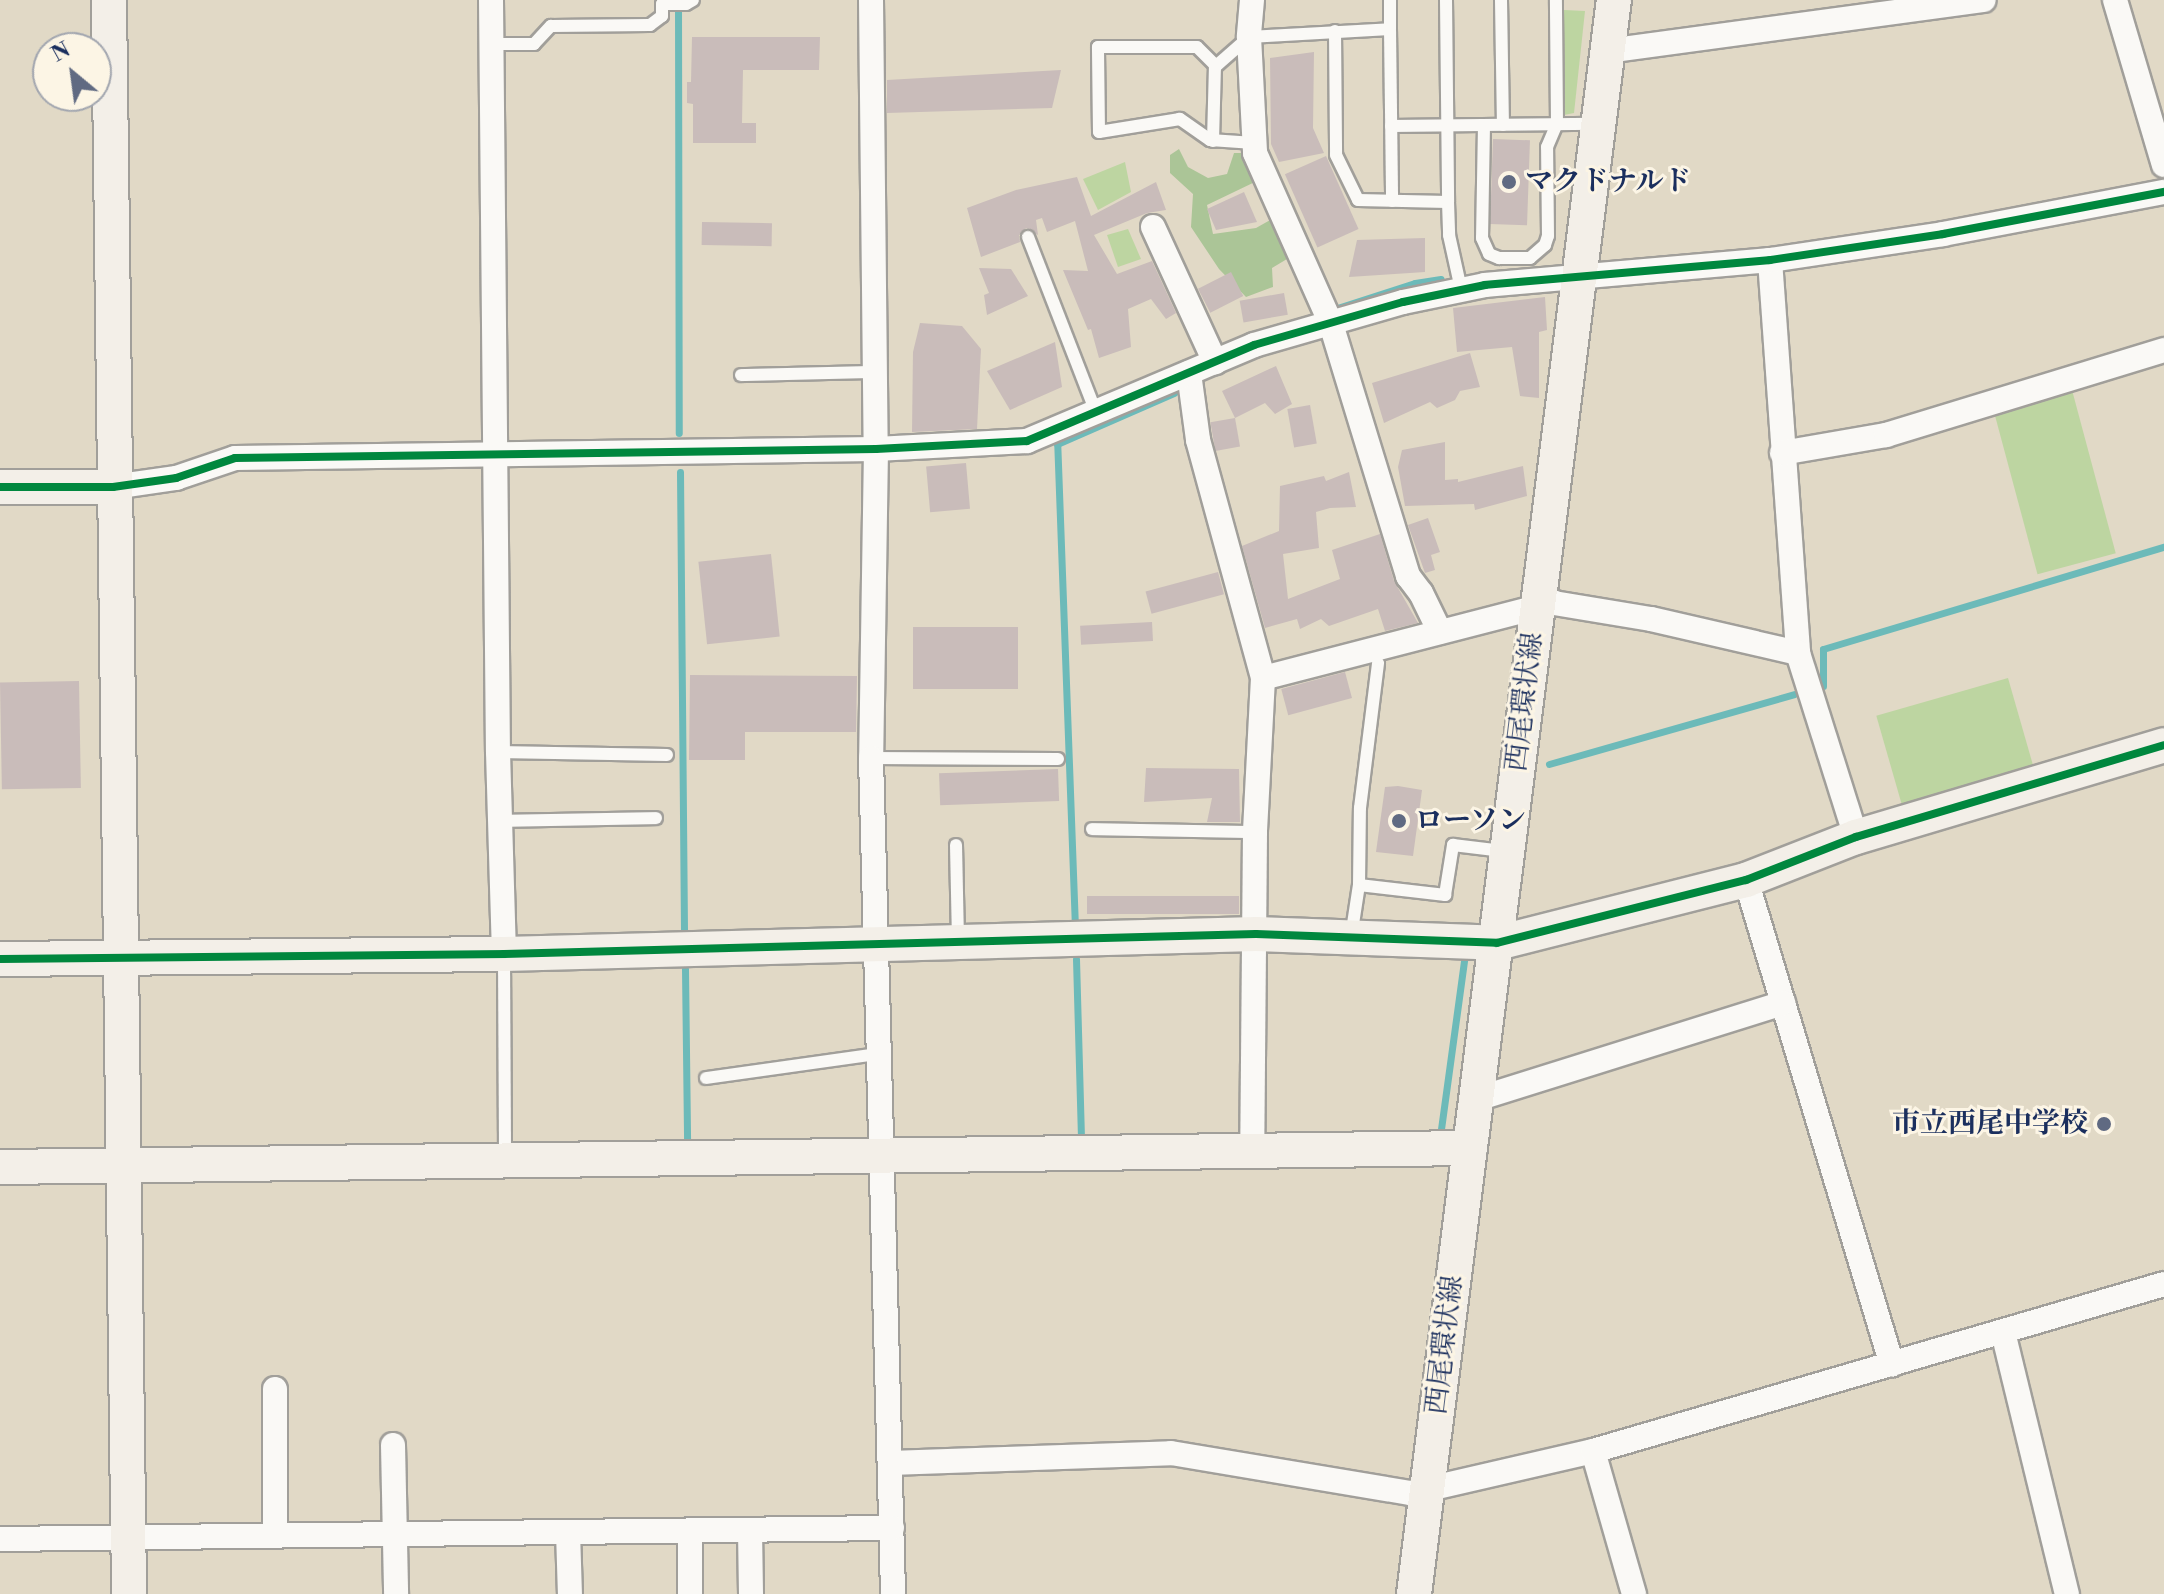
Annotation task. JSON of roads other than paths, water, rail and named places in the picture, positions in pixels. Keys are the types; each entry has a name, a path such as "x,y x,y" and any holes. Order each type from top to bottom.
{"street":[{"path":"109,0 129,1594"},
{"path":"491,0 498,752 504,954"},
{"path":"871,0 876,449 871,758 879,1155 893,1594"},
{"path":"1252,0 1249,37 1255,153 1326,313 1408,576 1421,593 1440,632"},
{"name":"西尾環状線","path":"1414,1594 1614,0"},
{"path":"1607,51 1984,0"},
{"path":"2115,0 2162,153"},
{"path":"0,487 113,487 176,478 235,458 876,449 1027,441 1326,313 1403,302 1461,289 1770,260 1943,234 2164,192"},
{"path":"1153,227 1215,362"},
{"path":"1770,260 1798,653 1856,837"},
{"path":"1782,453 1886,435 2164,350"},
{"path":"1189,373 1198,440 1263,678 1255,832 1252,1151"},
{"path":"1263,678 1554,603 1651,619 1798,653"},
{"path":"0,959 504,954 1256,934 1350,940 1497,943 1746,880 1856,837 2164,745"},
{"path":"1746,880 1892,1365"},
{"path":"1477,1099 1783,1003"},
{"path":"0,1167 1470,1148"},
{"path":"890,1463 1171,1453 1407,1493 1593,1451 2164,1284"},
{"path":"2003,1332 2067,1594"},
{"path":"275,1389 275,1535"},
{"path":"393,1445 396,1594"},
{"path":"1593,1451 1634,1594"},
{"path":"0,1539 892,1528"},
{"path":"690,1530 690,1594"},
{"path":"750,1530 751,1594"},
{"path":"568,1532 570,1594"}],"lane":[{"path":"1390,0 1392,201"},
{"path":"1446,0 1449,235 1461,289"},
{"path":"1501,0 1503,125"},
{"path":"1484,125 1482,238 1489,254 1499,258 1530,258 1545,245 1548,236 1547,147 1557,124 1556,0"},
{"path":"492,44 534,44 551,26 650,25 662,16 662,4 684,3"},
{"path":"1215,66 1249,37 1390,29"},
{"path":"1335,31 1336,155 1358,200 1448,202"},
{"path":"1213,141 1215,66 1197,47 1098,47 1099,132 1180,119 1213,141 1254,143"},
{"path":"1391,126 1597,124"},
{"path":"1028,237 1096,412"},
{"path":"741,375 875,372"},
{"path":"1350,940 1359,885 1360,808 1378,663"},
{"path":"498,752 667,755"},
{"path":"871,758 1058,759"},
{"path":"501,821 656,818"},
{"path":"1092,829 1255,832"},
{"path":"956,845 958,943"},
{"path":"1359,885 1445,895 1453,845 1506,852"},
{"path":"504,954 505,1162"},
{"path":"706,1078 877,1054"}],"waterway":[{"path":"678,2 679,433"},
{"path":"1328,311 1415,283 1441,279"},
{"path":"1075,928 1057,444 1174,393"},
{"path":"680,472 684,930"},
{"path":"1823,686 1823,649 2164,547"},
{"path":"1549,764 1794,694"},
{"path":"1076,959 1081,1134"},
{"path":"1441,1129 1464,961"},
{"path":"685,969 687,1139"}],"place":[{"name":"マクドナルド","path":"1509,182"},
{"name":"ローソン","path":"1399,821"},
{"name":"市立西尾中学校","path":"2104,1124"}]}
